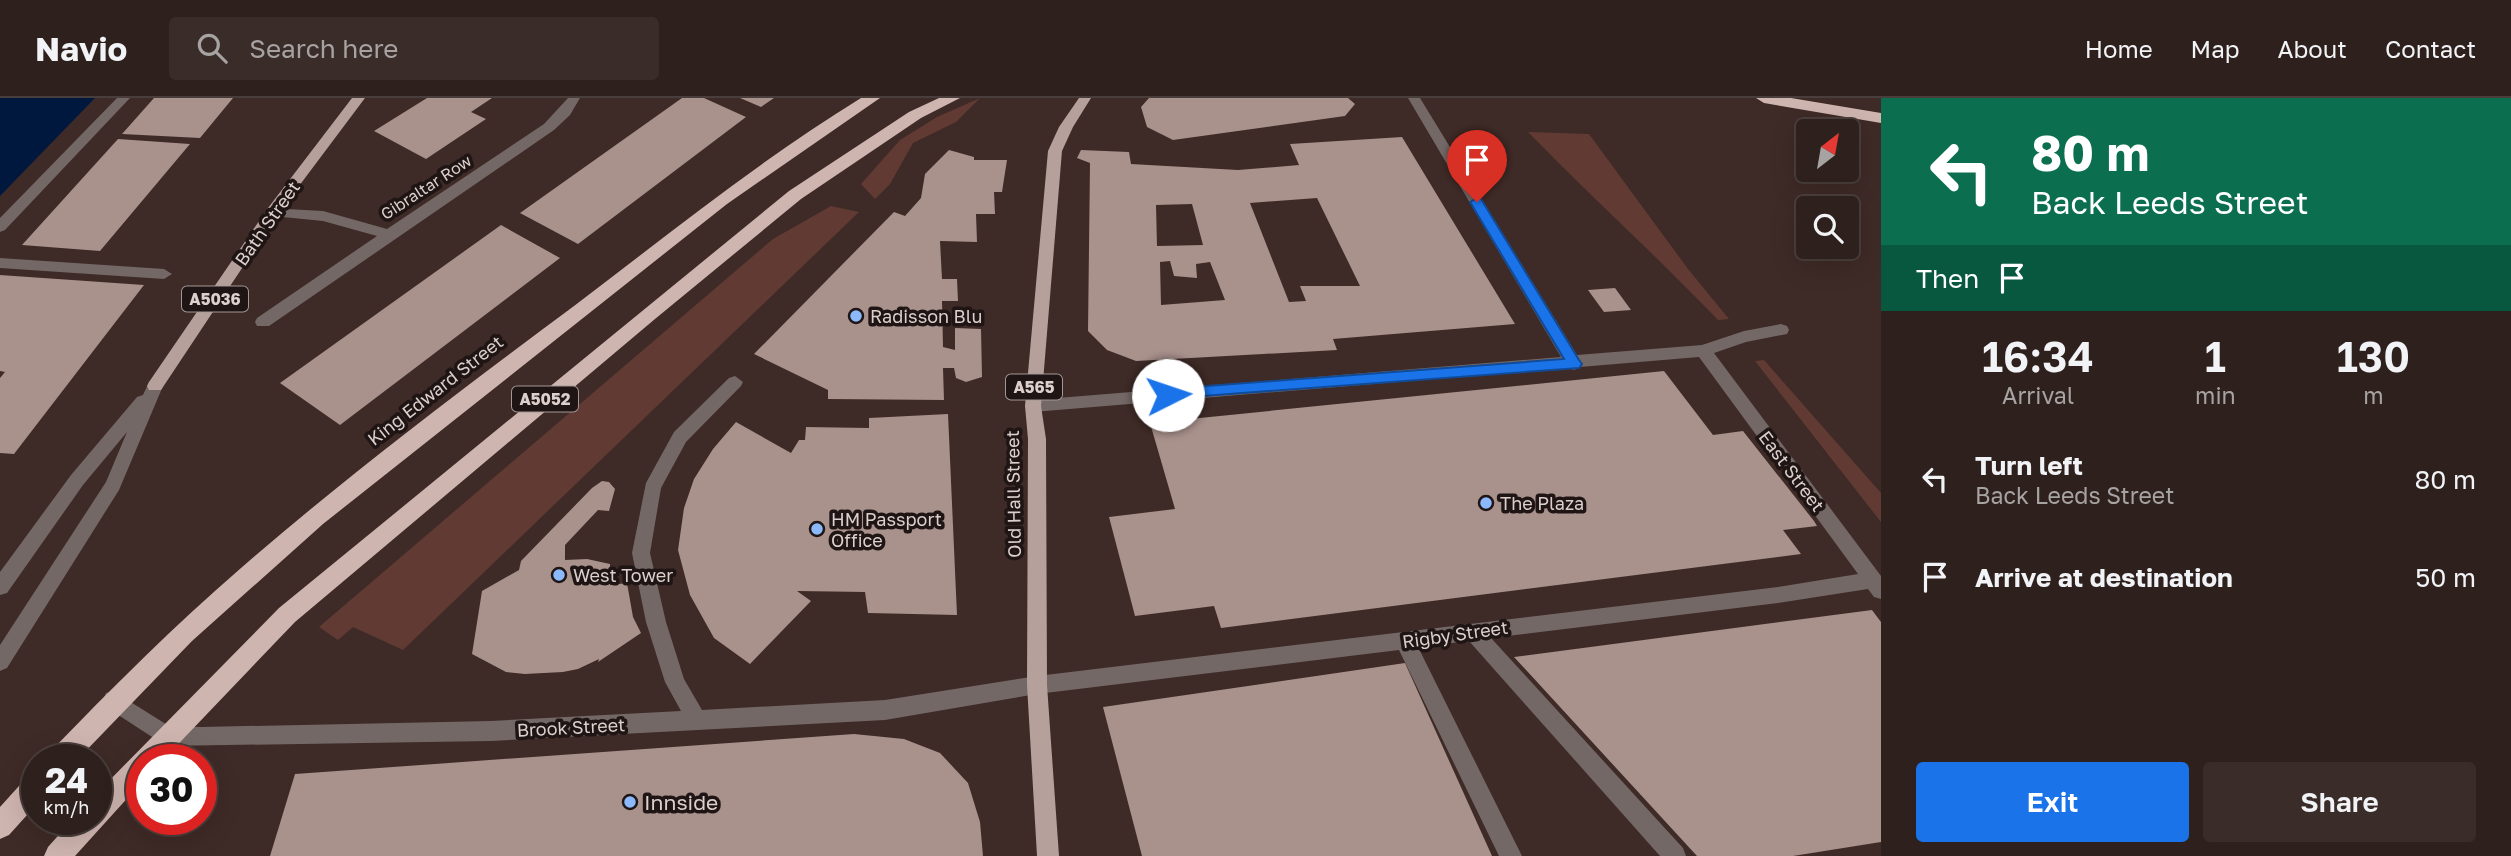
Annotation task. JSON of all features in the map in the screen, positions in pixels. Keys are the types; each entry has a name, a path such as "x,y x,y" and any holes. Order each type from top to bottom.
{"highway":[{"name":"King Edward Street","path":"74,744 113,700 183,632 315,516 468,393 765,168 872,98"},
{"name":"A5052","path":"159,744 288,615 648,314 795,195 915,115 952,98"},
{"path":"1764,98 1881,118"},
{"name":"A5052","path":"112,795 126,780"},
{"path":"0,826 21,803"},
{"path":"57,856 76,835"}],"main road":[{"name":"Bath Street","path":"155,387 273,211 359,98"},
{"name":"Old Hall Street","path":"1048,856 1037,685 1037,439 1033,406 1055,151 1066,127 1086,98"}],"street":[{"path":"0,227 124,98"},
{"name":"Gibraltar Row","path":"273,211 323,216 389,235 549,127 565,112 574,98"},
{"path":"1414,98 1574,364"},
{"path":"263,322 389,235"},
{"path":"0,263 136,265 164,274"},
{"path":"1033,406 1574,364 1703,351 1744,337 1781,330"},
{"name":"East Street","path":"1703,351 1877,586"},
{"path":"697,720 675,682 656,622 641,553 652,488 680,437 735,382"},
{"name":"Bath Street","path":"0,587 77,480 155,387"},
{"name":"Bath Street","path":"0,662 113,485 155,387"},
{"name":"Rigby Street","path":"1037,685 1472,631 1877,586"},
{"path":"1472,631 1675,856"},
{"path":"1405,641 1511,856"},
{"name":"Brook Street","path":"166,736 491,731 885,710 1037,685"},
{"path":"113,700 166,736"}],"shaded area":[{"path":"980,98 956,122 913,143 890,184 875,199 861,184 900,140 937,117"},
{"path":"1528,132 1589,134 1688,269 1729,319 1718,320"},
{"path":"831,206 859,212 403,650 353,627 338,640 319,627 773,239"},
{"path":"1764,360 1881,493 1881,522 1755,361"}],"water":[{"path":"0,98 95,98 0,196"}],"building":[{"path":"154,98 233,98 200,138 122,134"},
{"path":"427,98 492,98 471,112 486,119 426,159 374,131"},
{"path":"682,98 704,98 746,117 578,244 520,213"},
{"path":"740,98 774,98 761,107"},
{"path":"1149,98 1348,98 1355,104 1345,116 1173,140 1147,127 1141,107"},
{"path":"1402,137 1515,324 1333,339 1337,350 1136,361 1107,350 1088,331 1090,163 1077,158 1081,150 1129,152 1131,164 1238,170 1299,165 1290,144","holes":["1317,198 1360,286 1300,286 1306,301 1289,302 1250,203","1192,204 1203,245 1157,246 1156,205","1170,261 1174,276 1197,278 1196,264 1210,262 1225,300 1161,305 1160,262"]},
{"path":"118,139 190,144 100,251 22,245"},
{"path":"949,150 974,157 974,160 1007,160 1002,192 994,192 995,214 976,214 977,242 940,241 942,279 957,279 958,301 942,301 943,347 955,350 955,328 981,329 982,377 966,382 956,378 954,368 943,368 944,400 828,399 828,390 754,354 894,212 905,216 921,198 925,174"},
{"path":"501,225 560,258 340,425 280,383"},
{"path":"0,275 144,285 14,454 0,453 0,378 5,372 0,371"},
{"path":"1615,288 1631,310 1604,312 1588,290"},
{"name":"The Plaza","path":"1664,371 1713,435 1743,431 1814,521 1817,526 1783,530 1801,554 1221,628 1214,606 1135,616 1109,517 1175,509 1150,423"},
{"name":"HM Passport Office","path":"948,414 957,615 868,613 865,592 797,591 811,601 750,664 714,638 690,595 678,550 684,508 694,479 713,449 736,422 791,453 799,440 805,440 806,427 869,428 869,418"},
{"name":"West Tower","path":"602,481 609,482 615,489 609,511 598,510 565,545 565,560 587,559 610,564 610,585 627,583 633,617 641,633 598,662 599,659 578,669 563,672 506,672 472,654 482,591 519,570 521,561"},
{"path":"1872,610 1881,622 1881,842 1793,856 1697,856 1514,657"},
{"path":"1405,663 1492,856 1142,856 1103,707"},
{"name":"Innside","path":"854,734 904,739 940,753 968,783 980,822 983,856 270,856 295,774"}],"place":[{"name":"Radisson Blu","path":"856,316"},
{"name":"The Plaza","path":"1486,503"},
{"name":"HM Passport Office","path":"817,529"},
{"name":"West Tower","path":"559,575"},
{"name":"Innside","path":"630,802"}],"route":[{"path":"1168,395 1574,364 1477,202"}]}
